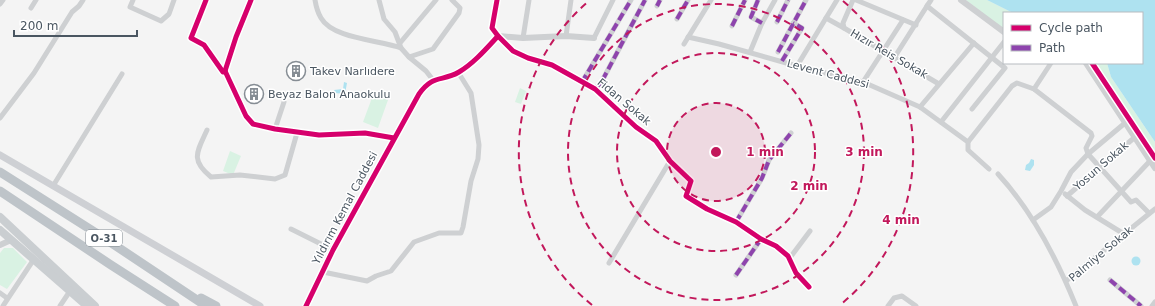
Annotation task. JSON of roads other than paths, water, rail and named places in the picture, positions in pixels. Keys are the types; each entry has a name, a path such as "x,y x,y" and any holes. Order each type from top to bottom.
{"highway":[{"name":"O-31","path":"0,172 104,238 206,306"},
{"name":"O-31","path":"0,190 175,306"},
{"path":"104,238 216,306"}],"main road":[{"path":"0,155 260,306"},
{"path":"0,217 95,306"},
{"path":"0,226 5,224 11,226"},
{"path":"4,242 13,235 11,226"},
{"path":"0,230 4,242 34,259 87,306"}],"street":[{"path":"0,4 3,0"},
{"path":"31,8 36,0"},
{"path":"0,118 34,73 72,12 83,0"},
{"path":"134,0 130,7 160,21 169,14 174,0"},
{"path":"206,0 191,38 204,45 223,72 225,71 246,116 253,124 297,133 319,135 365,133 394,138"},
{"path":"225,71 236,37 251,0"},
{"path":"315,0 321,18 332,28 343,34 401,45"},
{"path":"379,0 384,18 395,32 409,57 426,71 433,80"},
{"path":"401,45 436,0"},
{"path":"409,57 433,49 438,44 459,13 460,8 452,0"},
{"path":"497,0 492,28 498,36 523,38 566,36 594,38 613,0"},
{"path":"523,38 529,0"},
{"path":"566,36 571,0"},
{"path":"582,82 632,0"},
{"path":"595,89 609,67 644,0"},
{"path":"657,6 660,0"},
{"path":"677,19 688,0"},
{"path":"684,44 711,0"},
{"path":"732,26 745,0"},
{"path":"758,0 750,17 762,23"},
{"path":"750,52 762,23 775,0"},
{"path":"777,22 788,0"},
{"path":"778,52 806,0"},
{"path":"797,66 837,0"},
{"path":"855,0 916,25"},
{"name":"Hızır Reis Sokak","path":"855,0 843,23 844,28 939,84"},
{"path":"894,58 931,0"},
{"path":"961,0 1003,31"},
{"path":"927,6 1005,68 972,109"},
{"path":"826,18 844,28"},
{"path":"864,82 903,20"},
{"path":"782,61 802,28 793,23"},
{"name":"Yıldırım Kemal Caddesi","path":"306,306 333,250 423,88 433,80 458,72 481,54 498,36"},
{"name":"Fidan Sokak","path":"498,36 514,51 528,58 552,65 595,89 630,122 656,141 670,161 691,181 686,196 707,209 736,222"},
{"name":"Levent Caddesi","path":"688,37 864,82 920,107 968,142 968,150 989,169"},
{"path":"920,107 974,43"},
{"path":"941,122 1003,43"},
{"path":"1034,89 1050,64"},
{"path":"1087,64 1155,168"},
{"path":"323,272 367,281 391,271 414,242 439,233 461,233 471,181 478,159 479,145 471,92 458,72"},
{"path":"54,186 122,74"},
{"path":"968,142 1012,86 1017,83 1034,89 1091,133 1092,136 1086,148 1088,154 1131,202 1136,200 1149,213"},
{"path":"275,129 284,102"},
{"path":"1032,220 1051,207 1068,177 1088,154 1126,123"},
{"path":"208,130 197,152 197,159 200,165 211,177 240,175 275,179 285,175 297,133"},
{"path":"791,133 769,160 762,178 736,222 762,240 776,246 790,259 796,273 809,287"},
{"name":"Yosun Sokak","path":"1067,196 1135,137"},
{"path":"609,263 670,161"},
{"path":"1097,217 1150,161"},
{"path":"998,174 1018,196 1066,281"},
{"path":"1061,191 1085,210 1124,234"},
{"name":"Palmiye Sokak","path":"1076,306 1066,281 1155,209"},
{"path":"291,229 333,250"},
{"path":"790,259 810,231"},
{"path":"736,275 762,240"},
{"path":"3,306 34,259"},
{"path":"1110,280 1142,306"},
{"name":"Yıldırım Kemal Caddesi","path":"303,306 316,285"},
{"path":"60,306 70,291"},
{"path":"0,293 7,298"},
{"path":"888,306 894,298 902,296 916,306"},
{"path":"1074,300 1081,306"},
{"path":"1152,306 1155,302"}],"water":[{"path":"987,0 1155,0 1155,142 1111,77 1107,64 1143,64 1143,12 1011,12"},
{"path":"344,82 347,83 345,94 335,93 334,90 343,89"},
{"path":"1031,159 1034,160 1034,165 1030,171 1025,170 1026,165"},
{"path":"1136,256 1141,261 1136,266 1131,261"}],"place":[{"name":"Takev Narlıdere","path":"296,71"},
{"name":"Beyaz Balon Anaokulu","path":"254,94"}]}
